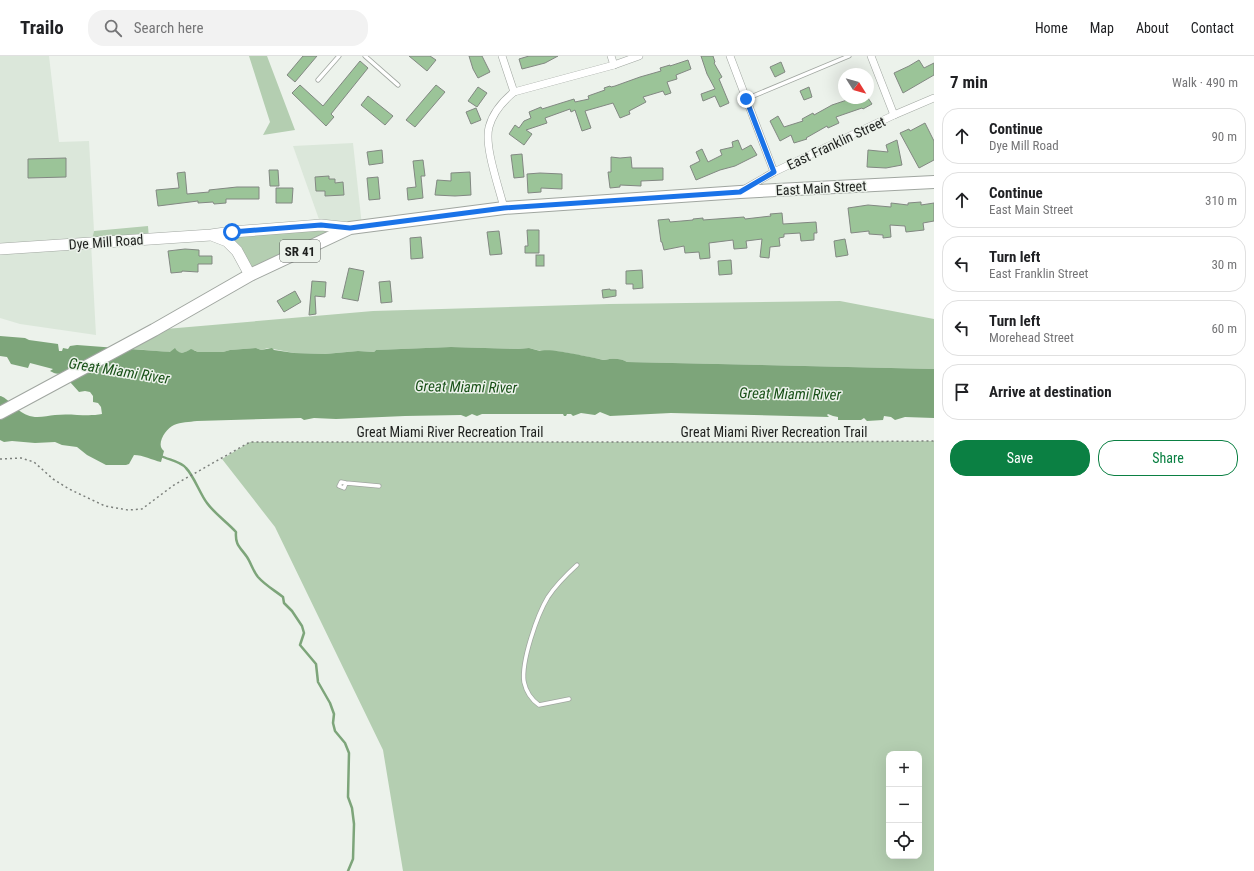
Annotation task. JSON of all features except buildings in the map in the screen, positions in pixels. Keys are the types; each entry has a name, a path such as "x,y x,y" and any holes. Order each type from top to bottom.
{"main road":[{"name":"East Main Street","path":"350,228 504,208 740,192 934,182"},
{"name":"SR 41","path":"0,413 154,330 250,275 350,228"}],"street":[{"path":"502,56 514,92"},
{"path":"611,56 614,65"},
{"path":"504,208 492,164 488,141 489,127 502,102 514,92 614,65 639,56"},
{"path":"730,56 774,172"},
{"path":"870,56 894,115"},
{"name":"East Franklin Street","path":"740,192 774,172 894,115 934,98"},
{"name":"Dye Mill Road","path":"0,249 211,235 321,225 350,228"},
{"name":"Dye Mill Road","path":"211,235 227,241 237,250 250,275"}],"lane":[{"path":"318,80 339,56"},
{"path":"365,56 398,85"},
{"path":"746,99 849,56"},
{"path":"346,483 379,486"},
{"path":"569,699 539,705 530,696 527,690 524,683 524,675 527,656 542,608 556,586 577,565"}],"path":[{"name":"Great Miami River Recreation Trail","path":"0,459 21,458 34,462 53,479 69,489 105,506 128,510 142,509 174,485 250,442 812,442 934,440"}],"shaded area":[{"path":"0,56 49,56 59,142 89,141 94,231 91,243 96,335 20,324 0,318"},
{"path":"249,56 267,56 295,130 263,135 270,122"},
{"path":"353,143 362,226 321,225 293,146"},
{"path":"148,226 149,239 91,243 94,231"},
{"path":"350,228 250,275 227,241 232,232"},
{"path":"840,301 934,319 934,369 627,362 619,359 605,360 557,351 541,351 529,348 451,347 325,354 294,353 268,348 261,350 256,348 230,350 223,352 198,352 194,350 180,353 121,348 154,330 373,311 609,304"},
{"path":"934,441 934,871 403,871 383,750 275,527 222,459 250,442"}],"water":[{"name":"Great Miami River","path":"0,336 25,338 29,340 58,344 59,351 62,351 63,348 68,349 70,346 77,345 170,352 175,348 178,352 182,353 191,349 198,352 223,352 230,350 256,348 261,350 272,348 274,350 294,353 325,354 451,347 529,348 540,351 552,350 605,360 619,359 627,362 934,369 934,418 905,417 895,420 891,417 884,416 883,420 867,421 864,418 861,420 838,420 838,417 828,414 827,415 829,417 671,413 610,416 600,412 595,415 581,413 573,416 571,414 564,416 563,414 482,414 477,416 472,414 466,417 461,415 336,419 314,418 304,420 301,418 197,421 177,424 168,429 161,441 164,451 161,462 134,455 129,464 106,465 87,455 77,447 62,445 55,442 4,442 0,440 0,396 20,411 34,417 102,414 101,407 98,403 93,402 93,396 90,392 79,392 62,373 56,374 50,371 53,369 30,363 28,368 11,364 7,357 0,356"}],"waterway":[{"path":"161,456 181,464 189,471 207,503 236,532 237,543 248,559 256,575 283,597 284,603 292,611 302,626 304,633 300,645 316,664 318,682 330,703 334,714 333,723 335,731 345,743 349,753 348,797 352,808 354,824 353,859 348,871"}],"route":[{"path":"232,232 321,225 350,228 504,208 740,192 774,172 746,99"}]}
